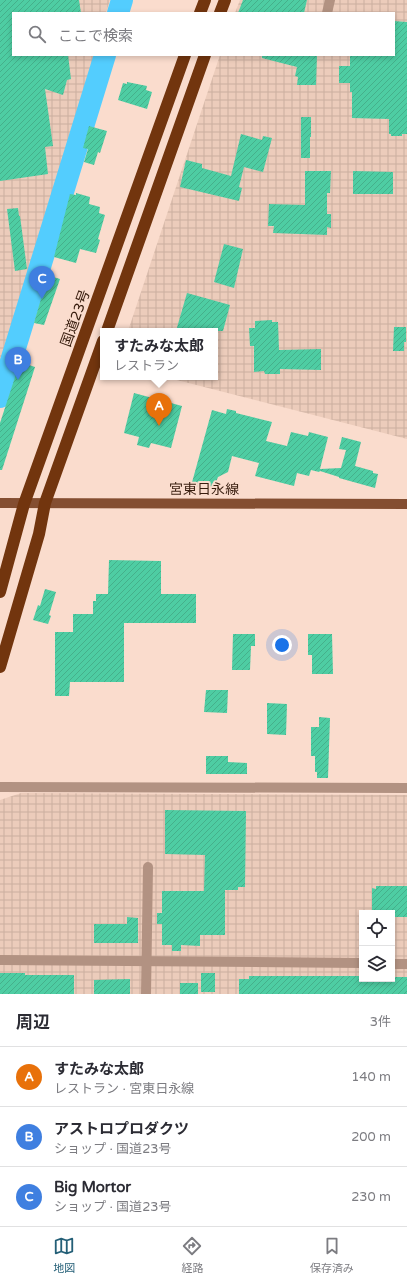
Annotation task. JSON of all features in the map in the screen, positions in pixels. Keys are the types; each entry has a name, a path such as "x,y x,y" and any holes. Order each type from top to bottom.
{"highway":[{"path":"200,12 205,0"},
{"path":"220,12 225,0"},
{"name":"国道23号","path":"0,592 24,504 185,56"},
{"path":"108,328 205,56"},
{"path":"0,667 39,534 45,503 100,349"}],"main road":[{"name":"宮東日永線","path":"0,503 407,504"}],"street":[{"path":"327,12 330,0"},
{"path":"0,789 407,788"},
{"path":"146,994 148,867"},
{"path":"0,960 359,964"},
{"path":"395,964 407,964"}],"shaded area":[{"path":"0,0 110,0 106,12 12,12 12,56 94,56 0,369"},
{"path":"240,0 407,0 407,439 177,380 218,380 218,328 129,328 220,56 395,56 395,12 235,12"},
{"path":"21,793 407,795 407,994 0,994 0,800"}],"building":[{"path":"0,0 79,0 81,12 12,12 12,56 68,56 71,79 67,80 63,95 45,89 53,146 45,147 48,174 0,181"},
{"path":"243,0 307,0 304,12 238,12"},
{"path":"395,21 407,22 407,134 402,134 402,136 391,136 391,134 389,134 389,119 352,118 352,92 350,92 350,83 339,83 339,66 350,66 350,56 395,56"},
{"path":"262,56 317,56 316,85 297,85 298,77 295,76 297,67 262,58"},
{"path":"127,82 147,86 146,90 152,92 147,109 118,100 123,83 127,84"},
{"path":"301,117 311,117 310,158 301,158"},
{"path":"89,126 107,131 100,153 98,152 94,165 84,162 88,149 83,148"},
{"path":"241,134 262,140 263,136 272,138 263,172 244,167 239,187 242,188 239,201 180,187 186,160 202,164 202,168 231,176"},
{"path":"305,171 331,171 330,193 327,193 327,214 331,214 331,228 327,227 327,235 273,233 274,226 268,226 269,204 305,205"},
{"path":"353,171 393,172 393,194 353,194"},
{"path":"76,193 90,197 89,204 100,207 99,213 105,215 98,239 100,240 96,253 80,249 76,263 54,257 70,194 76,195"},
{"path":"18,208 27,269 15,271 7,209"},
{"path":"224,244 243,249 234,288 214,282"},
{"path":"50,276 60,279 44,325 34,323 43,292 39,291 43,277 48,279"},
{"path":"187,293 230,305 223,331 218,331 218,328 177,328"},
{"path":"272,320 272,322 278,322 279,350 321,349 321,370 280,369 280,374 265,374 264,371 254,372 254,346 250,346 249,328 255,328 255,321"},
{"path":"394,327 406,327 406,342 404,342 404,351 393,351"},
{"path":"20,362 35,367 2,470 0,470 0,423"},
{"path":"134,393 182,406 171,448 151,443 149,448 137,445 139,437 124,433"},
{"path":"227,409 236,411 236,413 272,422 266,441 287,446 291,432 308,436 309,432 328,437 320,469 341,468 346,450 339,449 342,437 361,442 355,466 378,474 375,488 320,471 311,470 309,476 297,473 294,486 255,476 259,463 232,456 228,472 218,477 214,487 191,486 212,410 226,414"},
{"path":"109,560 161,561 161,594 196,594 196,623 124,623 124,682 70,682 69,696 55,696 55,632 73,632 73,614 93,614 93,601 96,601 96,594 108,594"},
{"path":"45,589 56,592 49,615 51,616 48,624 33,620 38,605 40,606"},
{"path":"233,634 255,634 255,646 251,646 250,670 232,670"},
{"path":"308,634 332,634 333,674 312,674 312,655 308,655"},
{"path":"206,690 228,690 227,713 204,712"},
{"path":"267,703 287,704 286,735 267,734"},
{"path":"319,717 330,718 328,778 317,778 317,772 315,772 315,756 311,756 311,727 319,727"},
{"path":"206,756 228,756 228,762 247,763 247,774 206,774"},
{"path":"165,810 246,811 245,887 238,887 238,890 225,890 225,935 200,935 200,946 181,945 181,951 172,951 172,945 162,945 162,924 157,924 157,913 162,913 162,891 204,891 205,855 165,854"},
{"path":"376,886 407,886 407,917 395,917 395,910 372,910 372,888 376,889"},
{"path":"127,917 138,918 138,943 94,943 94,924 127,924"},
{"path":"0,973 25,973 25,975 74,975 74,994 0,994"},
{"path":"201,973 215,973 215,992 201,992"},
{"path":"249,976 359,976 359,982 395,982 395,977 407,977 407,994 239,994 239,979 249,979"},
{"path":"130,979 130,994 94,994 94,980"},
{"path":"180,983 198,983 198,994 180,994"}],"waterway":[{"path":"118,12 122,0"},
{"path":"0,397 105,56"}],"place":[{"name":"Big Mortor","path":"42,299"},
{"name":"アストロプロダクツ","path":"18,380"},
{"name":"すたみな太郎","path":"159,426"}]}
